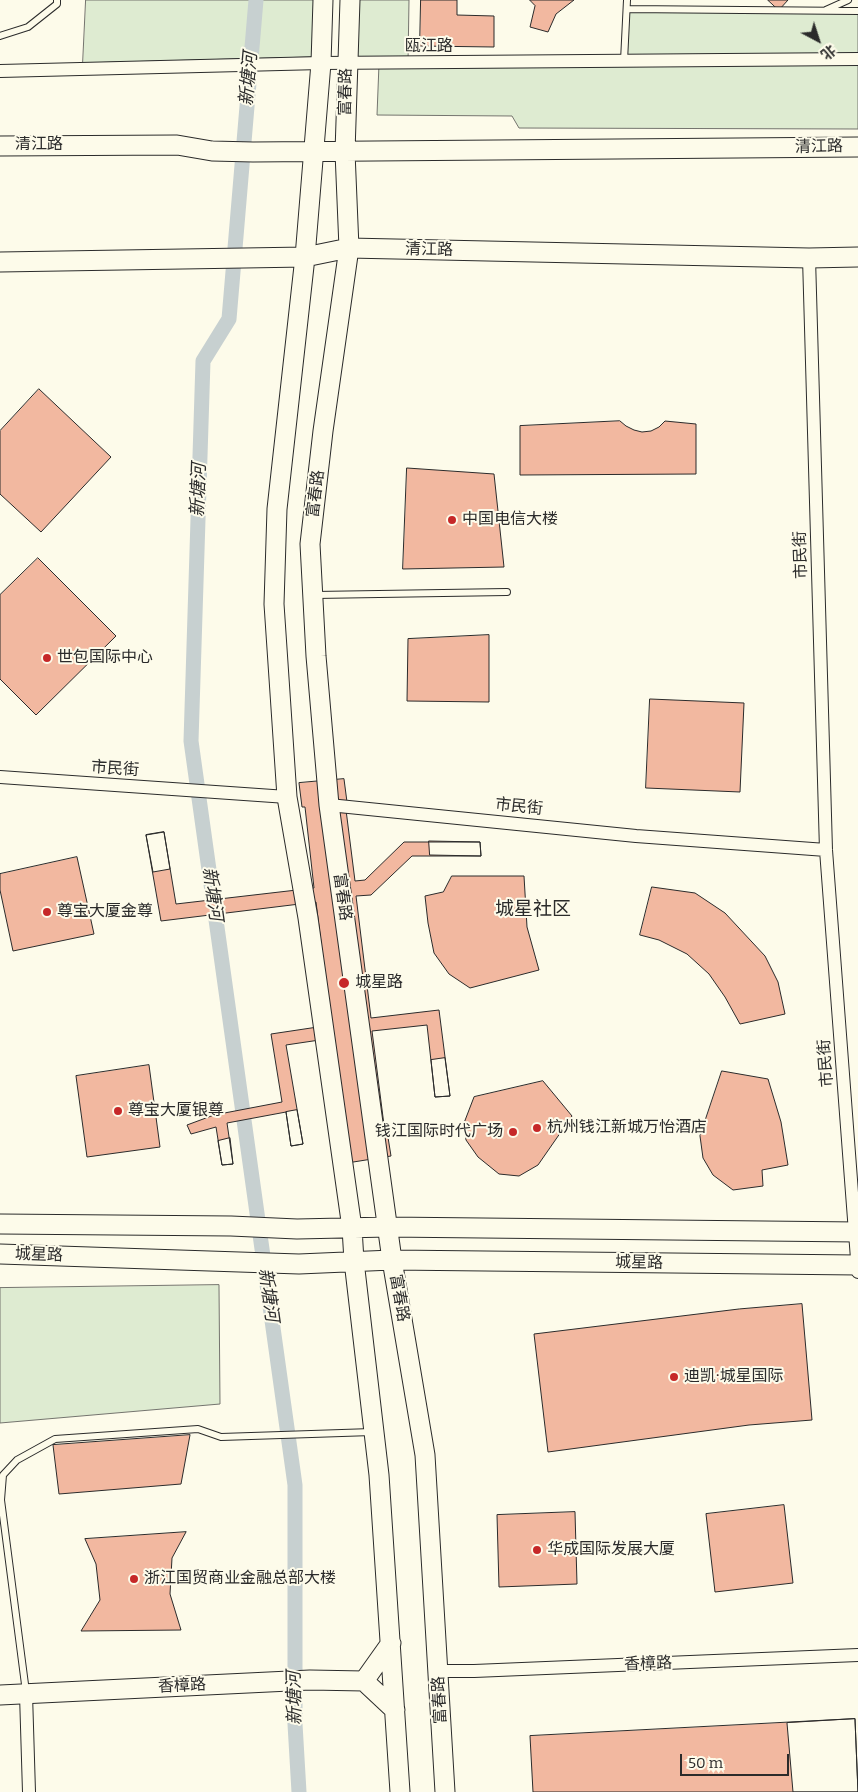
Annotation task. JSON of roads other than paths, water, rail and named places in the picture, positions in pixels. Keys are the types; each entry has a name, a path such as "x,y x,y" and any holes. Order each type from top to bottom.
{"main road":[{"name":"富春路","path":"323,0 305,257 277,509 274,604 287,797 308,918 352,1228 354,1261 379,1475 400,1792"},
{"name":"富春路","path":"350,0 346,152 349,248 310,544 312,595 329,805 392,1260 425,1455 445,1792"},
{"name":"清江路","path":"0,146 177,145 212,151 234,152 858,147"},
{"name":"清江路","path":"0,262 305,257 349,248 809,258 858,257"},
{"name":"城星路","path":"0,1224 231,1226 297,1229 388,1227 856,1232"},
{"name":"城星路","path":"0,1254 299,1264 392,1260 858,1265"},
{"path":"391,1643 364,1681 395,1710"},
{"name":"香樟路","path":"0,1695 310,1680 364,1681"}],"street":[{"name":"瓯江路","path":"0,71 320,63 858,59"},
{"name":"市民街","path":"809,258 826,850 858,1273"},
{"name":"市民街","path":"0,777 287,797"},
{"name":"市民街","path":"329,805 636,836 826,850"},
{"name":"香樟路","path":"439,1671 484,1671 858,1655"},
{"path":"26,1694 29,1792"}],"lane":[{"path":"0,36 28,27 57,4 57,0"},
{"path":"624,61 627,0"},
{"path":"825,11 848,0"},
{"path":"626,9 858,11"},
{"path":"312,595 506,592"},
{"path":"26,1694 22,1648 1,1500 3,1474 17,1460 55,1438 198,1429 221,1437 374,1432"}],"waterway":[{"name":"新塘河","path":"256,0 229,319 203,361 191,741 295,1485 295,1724 299,1792"}],"place":[{"name":"中国电信大楼","path":"452,520"},
{"name":"世包国际中心","path":"47,658"},
{"name":"尊宝大厦金尊","path":"47,912"},
{"name":"城星路","path":"344,983"},
{"name":"尊宝大厦银尊","path":"118,1111"},
{"name":"杭州钱江新城万怡酒店","path":"537,1128"},
{"name":"钱江国际时代广场","path":"513,1132"},
{"name":"迪凯·城星国际","path":"674,1377"},
{"name":"华成国际发展大厦","path":"537,1550"},
{"name":"浙江国贸商业金融总部大楼","path":"134,1579"}],"district":[{"name":"城星社区","path":"533,910"}]}
